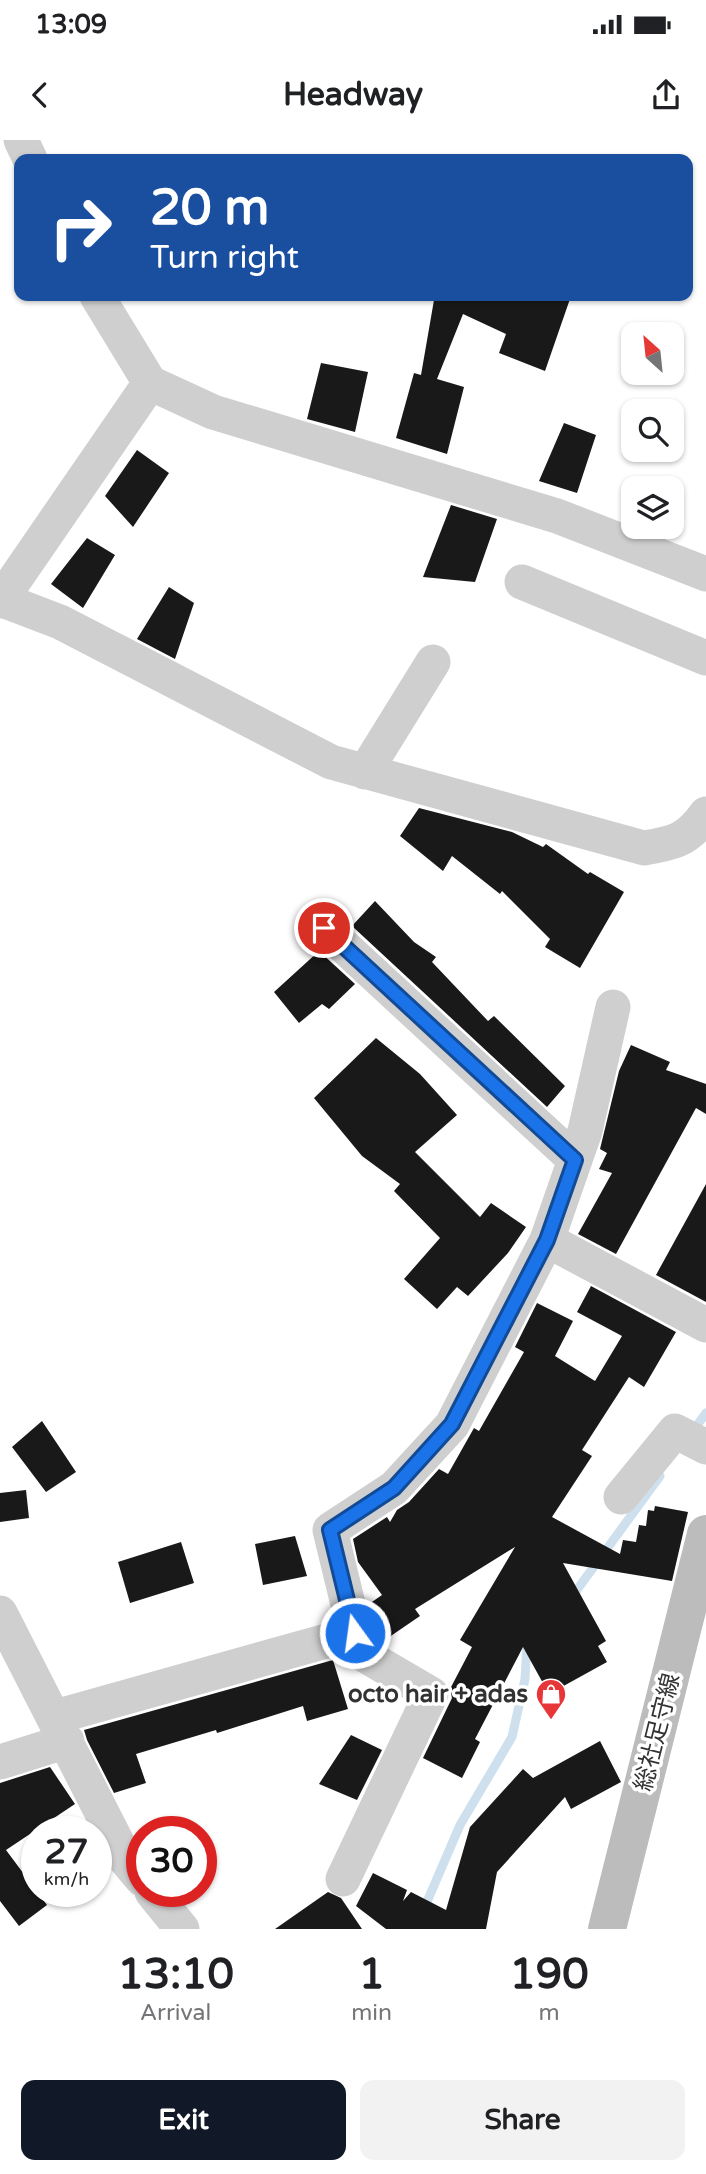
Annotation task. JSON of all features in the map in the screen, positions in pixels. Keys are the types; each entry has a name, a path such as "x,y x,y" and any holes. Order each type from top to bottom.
{"main road":[{"name":"総社足守線","path":"607,1929 706,1534"}],"street":[{"path":"100,301 150,383 213,412 557,516 706,574"},
{"path":"150,383 1,600 60,622 331,762 644,848 673,844 695,829 706,814"},
{"path":"522,582 706,659"},
{"path":"365,772 433,662"},
{"path":"324,928 575,1160"},
{"path":"344,1880 431,1694 366,1657 355,1633 330,1530 394,1488 452,1424 547,1240 585,1130 613,1007"},
{"path":"547,1240 706,1325"},
{"path":"621,1497 675,1431 706,1447"},
{"path":"0,1613 126,1860"},
{"path":"0,1762 61,1729 355,1633"},
{"path":"164,1907 182,1929"}],"building":[{"path":"434,301 569,301 545,371 499,353 506,334 463,314 437,379 464,387 447,454 396,438 414,373 421,375"},
{"path":"321,363 368,372 355,432 307,419"},
{"path":"564,423 596,435 577,493 539,481"},
{"path":"137,450 169,473 133,527 105,496"},
{"path":"451,505 497,519 475,582 423,577"},
{"path":"87,538 115,555 83,608 51,584"},
{"path":"169,587 194,603 175,659 137,639"},
{"path":"419,808 512,832 543,847 546,844 588,874 590,872 624,892 580,968 545,947 550,939 502,891 500,894 452,856 443,871 400,836"},
{"path":"375,901 414,942 436,957 432,962 488,1021 494,1016 565,1086 547,1107 352,926"},
{"path":"319,951 355,984 329,1009 322,1004 299,1023 274,992"},
{"path":"376,1038 420,1074 457,1115 415,1152 480,1217 491,1203 526,1227 508,1253 468,1296 457,1287 437,1309 404,1279 440,1238 394,1191 400,1184 362,1156 314,1098"},
{"path":"631,1045 670,1062 666,1070 706,1084 706,1114 696,1108 616,1254 578,1234 612,1173 599,1169 607,1153 600,1149 619,1071"},
{"path":"706,1184 706,1302 656,1275"},
{"path":"591,1286 676,1332 644,1387 629,1377 582,1450 592,1456 552,1517 620,1554 623,1540 636,1542 639,1525 646,1526 648,1510 654,1511 655,1506 688,1512 672,1581 563,1563 606,1641 598,1646 607,1662 549,1694 523,1647 475,1739 480,1742 462,1778 423,1758 452,1698 450,1689 472,1647 460,1640 515,1547 415,1609 420,1616 382,1642 374,1626 369,1604 382,1595 358,1562 353,1539 387,1517 390,1522 397,1510 409,1502 439,1469 448,1474 474,1428 479,1431 524,1352 515,1347 537,1303 573,1321 555,1356 595,1381 622,1336 577,1312"},
{"path":"42,1421 76,1472 46,1492 12,1447"},
{"path":"26,1490 29,1518 0,1522 0,1493"},
{"path":"295,1536 307,1576 263,1585 255,1544"},
{"path":"181,1542 194,1583 130,1603 118,1562"},
{"path":"333,1660 348,1709 307,1721 303,1706 217,1733 216,1730 136,1754 146,1783 114,1793 87,1740 84,1730"},
{"path":"351,1735 382,1750 357,1800 319,1784"},
{"path":"600,1741 621,1782 571,1809 565,1797 497,1872 486,1929 386,1929 356,1906 373,1873 407,1890 403,1901 411,1892 446,1910 470,1827 523,1769 533,1778"},
{"path":"50,1767 75,1804 57,1816 21,1816 21,1840 6,1850 21,1870 21,1907 44,1907 19,1926 0,1901 0,1783"},
{"path":"328,1892 341,1898 362,1929 275,1929"}],"waterway":[{"path":"693,1431 706,1413"},
{"path":"571,1598 660,1476"},
{"path":"423,1911 460,1825 512,1737 525,1679 527,1644"}],"place":[{"name":"octo hair + adas","path":"551,1721"}],"route":[{"path":"324,928 575,1160 547,1240 452,1424 394,1488 330,1530 355,1633"}]}
